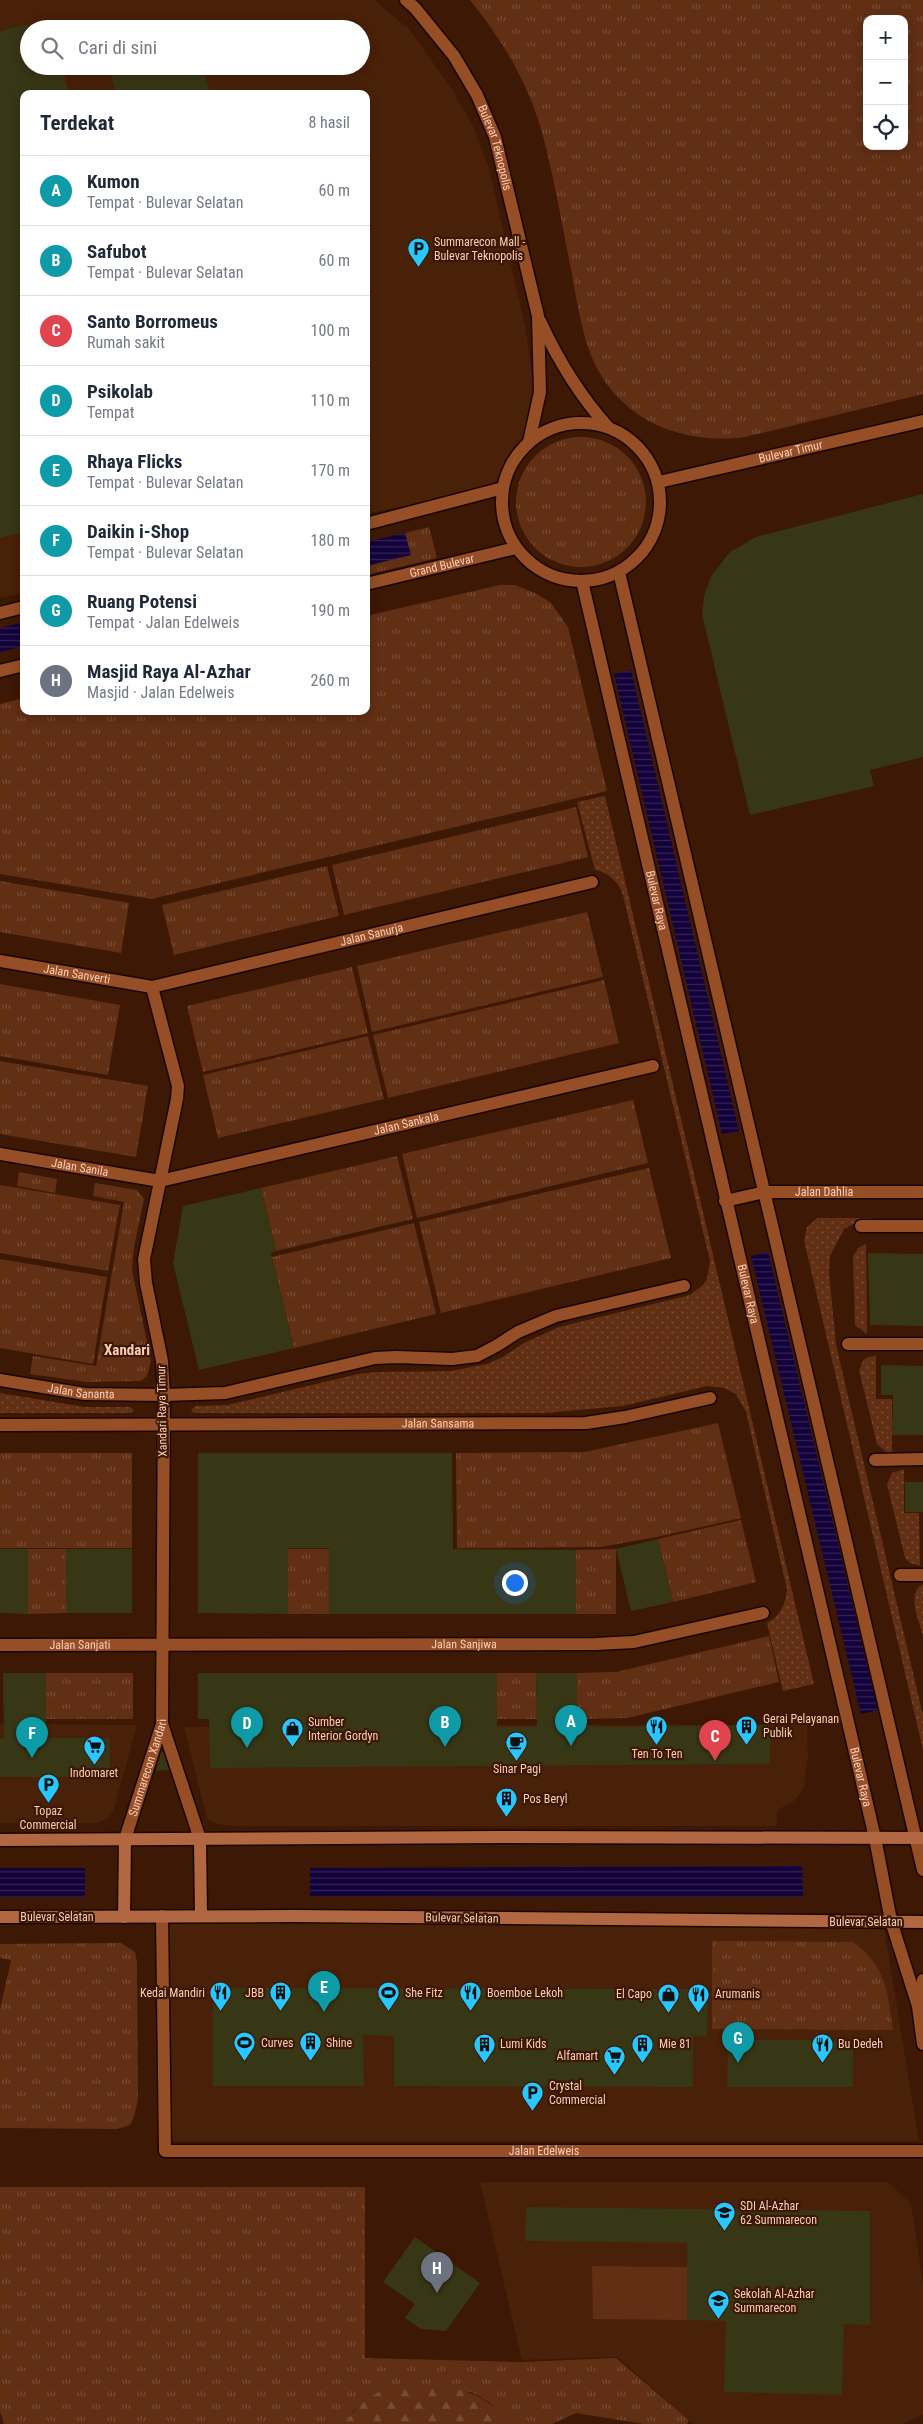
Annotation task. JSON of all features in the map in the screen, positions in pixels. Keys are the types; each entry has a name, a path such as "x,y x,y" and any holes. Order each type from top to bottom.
{"main road":[{"path":"0,1840 920,1838"},
{"path":"124,1917 125,1839"},
{"path":"200,1839 201,1916"},
{"name":"Bulevar Selatan","path":"0,1917 201,1916 923,1922"}],"street":[{"name":"Bulevar Teknopolis","path":"406,0 415,8 454,56 477,96 495,137 538,316 558,358 577,390 608,427"},
{"name":"Bulevar Teknopolis","path":"529,442 540,392 538,316"},
{"name":"Bulevar Timur","path":"658,482 923,421"},
{"path":"587,423 608,427 631,440 648,459 658,482 661,508 654,534 640,556 619,572 601,579 582,581 557,577 534,566 516,548 505,522 502,509 502,488 512,463 529,442 547,430 566,424 587,423"},
{"path":"370,523 435,508 502,488"},
{"name":"Grand Bulevar","path":"370,583 516,548"},
{"path":"619,572 920,1838 923,1870"},
{"name":"Bulevar Raya","path":"582,581 875,1838 891,1922 918,2006 923,2044"},
{"path":"0,613 20,608"},
{"path":"0,671 20,666"},
{"name":"Jalan Sanurja","path":"152,987 592,882"},
{"name":"Jalan Sanverti","path":"0,961 152,987"},
{"name":"Xandari Raya Timur","path":"152,987 178,1086 178,1099 144,1259 146,1283 162,1361 164,1395 162,1724"},
{"name":"Jalan Sankala","path":"160,1180 653,1066"},
{"name":"Jalan Sanila","path":"0,1154 160,1180"},
{"name":"Jalan Dahlia","path":"726,1201 765,1192 923,1192"},
{"path":"861,1226 923,1226"},
{"path":"164,1395 225,1393 376,1358 396,1356 452,1359 477,1356 518,1332 556,1316 684,1286"},
{"path":"848,1344 923,1344"},
{"name":"Jalan Sananta","path":"0,1380 84,1394 164,1395"},
{"name":"Jalan Sansama","path":"163,1426 586,1422 625,1417 710,1398"},
{"path":"0,1425 163,1426"},
{"path":"875,1460 923,1459"},
{"path":"900,1575 923,1575"},
{"name":"Jalan Sanjiwa","path":"161,1645 634,1642 763,1613"},
{"name":"Jalan Sanjati","path":"0,1646 161,1645"},
{"name":"Summarecon Xandari","path":"162,1724 200,1839"},
{"name":"Summarecon Xandari","path":"125,1839 162,1724"},
{"name":"Jalan Edelweis","path":"162,1916 165,2151 923,2151"},
{"name":"Bulevar Raya","path":"918,2006 923,1980"}],"shaded area":[{"path":"0,0 374,0 410,30 454,92 473,126 489,168 525,326 534,388 530,440 489,488 370,513 370,90 20,90 20,594 0,598"},
{"path":"405,533 411,555 370,565 370,541"},
{"path":"20,623 20,647 0,652 0,628"},
{"path":"631,670 739,1131 722,1134 614,674"},
{"path":"768,1252 878,1710 861,1714 751,1256"},
{"name":"Topaz Commercial","path":"0,1724 137,1725 113,1812 107,1819 95,1823 0,1823"},
{"path":"807,1725 808,1756 804,1788 793,1802 777,1810 777,1826 228,1826 214,1823 207,1818 184,1727"},
{"path":"802,1866 803,1897 310,1896 310,1868"},
{"path":"0,1868 85,1868 85,1897 0,1897"},
{"path":"168,1922 884,1928 919,2141 171,2141"},
{"name":"Sekolah Al-Azhar Summarecon","path":"480,2182 888,2182 911,2204 923,2282 923,2415 902,2424 694,2424 617,2357 522,2360"}],"green space":[{"path":"470,0 923,0 923,394 745,437 719,438 694,436 670,430 648,420 628,407 611,390 597,369 587,344 541,129 521,77 492,29"},
{"path":"581,437 594,438 606,442 627,456 641,477 645,489 645,515 641,527 627,548 606,562 594,566 581,567 568,566 556,562 535,548 521,527 517,515 516,502 517,489 521,477 535,456 556,442 568,438"},
{"path":"429,527 437,558 370,574 370,565 410,555 405,533"},
{"path":"500,585 515,585 537,594 551,603 568,627 607,791 151,899 0,874 0,704 20,699 20,715 370,715 370,615"},
{"path":"605,796 814,1684 783,1691 767,1623 776,1617 782,1609 787,1589 746,1412 736,1394 724,1388 707,1386 623,1406 545,1413 194,1413 191,1410 195,1406 228,1405 358,1374 451,1371 487,1364 503,1357 524,1343 559,1327 690,1295 703,1285 707,1279 710,1261 623,895 619,886 612,878 595,870 577,802"},
{"path":"576,807 588,857 344,915 332,865"},
{"path":"327,866 339,916 174,955 162,905"},
{"path":"0,881 129,903 121,953 0,932"},
{"path":"587,912 603,977 372,1032 357,966"},
{"path":"352,967 368,1033 203,1072 187,1006"},
{"path":"604,980 619,1043 388,1098 373,1035"},
{"path":"0,984 120,1005 108,1075 0,1056"},
{"path":"368,1036 384,1099 218,1138 203,1075"},
{"path":"0,1061 148,1086 136,1157 0,1134"},
{"path":"633,1100 648,1163 417,1218 402,1154"},
{"path":"397,1156 413,1219 276,1251 261,1188"},
{"path":"649,1168 671,1258 441,1313 419,1222"},
{"path":"19,1172 57,1179 55,1193 17,1186"},
{"path":"95,1183 137,1190 144,1199 134,1247 132,1270 151,1361 147,1376 141,1381 87,1382 30,1374 33,1356 96,1366 124,1202 93,1196"},
{"path":"0,1185 120,1205 108,1271 0,1253"},
{"path":"817,1218 875,1218 857,1222 844,1229 830,1256 829,1273 836,1345 923,1715 923,1750 804,1240 807,1227"},
{"path":"414,1223 436,1314 294,1348 272,1257"},
{"path":"866,1244 867,1334 855,1325 853,1257 858,1248"},
{"path":"0,1259 107,1277 93,1364 0,1348"},
{"path":"876,1355 876,1399 892,1399 892,1452 886,1452 877,1444 859,1370 864,1359"},
{"path":"0,1393 84,1407 130,1407 134,1410 131,1413 0,1413"},
{"path":"718,1423 741,1518 657,1537 600,1547 457,1548 456,1453 585,1452"},
{"path":"0,1453 132,1453 132,1548 0,1548"},
{"path":"904,1469 904,1513 919,1513 920,1566 910,1563 905,1558 887,1484 892,1473"},
{"path":"741,1520 756,1582 673,1602 658,1539"},
{"path":"28,1549 66,1549 66,1613 28,1614"},
{"path":"288,1549 329,1549 329,1614 288,1614"},
{"path":"616,1549 616,1614 576,1614 576,1550"},
{"path":"923,1584 923,1635 914,1600 918,1588"},
{"path":"769,1636 779,1682 627,1718 577,1719 577,1673 616,1672"},
{"path":"46,1673 133,1673 133,1719 46,1719"},
{"path":"497,1673 536,1673 537,1719 497,1719"},
{"path":"712,1941 853,1942 873,1961 884,1981 893,2030 712,2029"},
{"path":"121,1943 135,1952 137,1962 138,2099 130,2125 117,2129 0,2128 0,2009 11,1960 0,1958 0,1944"},
{"path":"0,2187 365,2187 365,2358 522,2362 616,2358 689,2420 687,2424 644,2424 576,2413 552,2424 512,2424 489,2402 471,2392 355,2409 344,2424 4,2424 0,2411"},
{"path":"592,2266 687,2267 687,2320 593,2319"},
{"path":"425,2384 473,2394 483,2399 512,2424 344,2424 360,2405 378,2393 400,2386"}],"building":[{"path":"20,26 20,75 64,75 68,90 20,90 20,533 0,538 0,31"},
{"path":"111,75 205,75 209,90 115,90"},
{"path":"923,494 923,757 870,770 874,786 750,815 702,614 704,596 711,576 730,552 756,537"},
{"path":"261,1188 276,1251 271,1253 294,1348 199,1370 173,1263 183,1206"},
{"path":"868,1253 923,1254 923,1326 870,1325"},
{"path":"881,1365 923,1366 923,1435 892,1435 893,1395 881,1395"},
{"path":"198,1453 452,1453 453,1549 576,1550 576,1614 329,1614 329,1548 288,1548 288,1614 198,1613"},
{"path":"905,1482 923,1482 923,1512 905,1512"},
{"path":"658,1539 673,1602 631,1611 616,1549"},
{"path":"0,1549 28,1549 28,1614 0,1613"},
{"path":"66,1549 132,1549 132,1613 66,1613"},
{"path":"3,1673 46,1673 46,1738 110,1738 110,1777 0,1777 0,1739 4,1739"},
{"path":"198,1673 497,1673 497,1727 537,1727 536,1673 577,1673 577,1725 610,1727 770,1725 770,1764 210,1768 209,1719 198,1719"},
{"path":"161,1752 163,1752 169,1770 156,1771"},
{"path":"213,1988 708,1989 707,2036 693,2036 693,2087 394,2086 394,2036 363,2035 364,2086 213,2086"},
{"path":"728,2040 853,2040 853,2087 727,2087"},
{"path":"526,2207 870,2211 870,2325 844,2324 842,2395 724,2392 726,2321 687,2320 687,2243 525,2241"},
{"path":"415,2237 480,2283 446,2331 421,2329 405,2318 415,2304 383,2282"}],"place":[{"name":"Summarecon Mall - Bulevar Teknopolis","path":"418,268"},
{"name":"Gerai Pelayanan Publik","path":"747,1745"},
{"name":"Kumon","path":"571,1746"},
{"name":"Ten To Ten","path":"657,1746"},
{"name":"Safubot","path":"445,1747"},
{"name":"Psikolab","path":"247,1748"},
{"name":"Sumber Interior Gordyn","path":"292,1748"},
{"name":"Daikin i-Shop","path":"32,1758"},
{"name":"Sinar Pagi","path":"517,1761"},
{"name":"Santo Borromeus","path":"715,1761"},
{"name":"Indomaret","path":"94,1765"},
{"name":"Topaz Commercial","path":"48,1803"},
{"name":"Pos Beryl","path":"507,1818"},
{"name":"Kedai Mandiri","path":"221,2012"},
{"name":"JBB","path":"280,2012"},
{"name":"Rhaya Flicks","path":"324,2012"},
{"name":"She Fitz","path":"389,2012"},
{"name":"Boemboe Lekoh","path":"471,2012"},
{"name":"El Capo","path":"668,2013"},
{"name":"Arumanis","path":"699,2013"},
{"name":"Curves","path":"245,2062"},
{"name":"Shine","path":"310,2062"},
{"name":"Lumi Kids","path":"484,2063"},
{"name":"Mie 81","path":"643,2063"},
{"name":"Ruang Potensi","path":"738,2063"},
{"name":"Bu Dedeh","path":"822,2063"},
{"name":"Alfamart","path":"614,2075"},
{"name":"Crystal Commercial","path":"533,2112"},
{"name":"SDI Al-Azhar 62 Summarecon","path":"724,2232"},
{"name":"Masjid Raya Al-Azhar","path":"437,2293"},
{"name":"Sekolah Al-Azhar Summarecon","path":"718,2320"}],"district":[{"name":"Xandari","path":"127,1350"}]}
